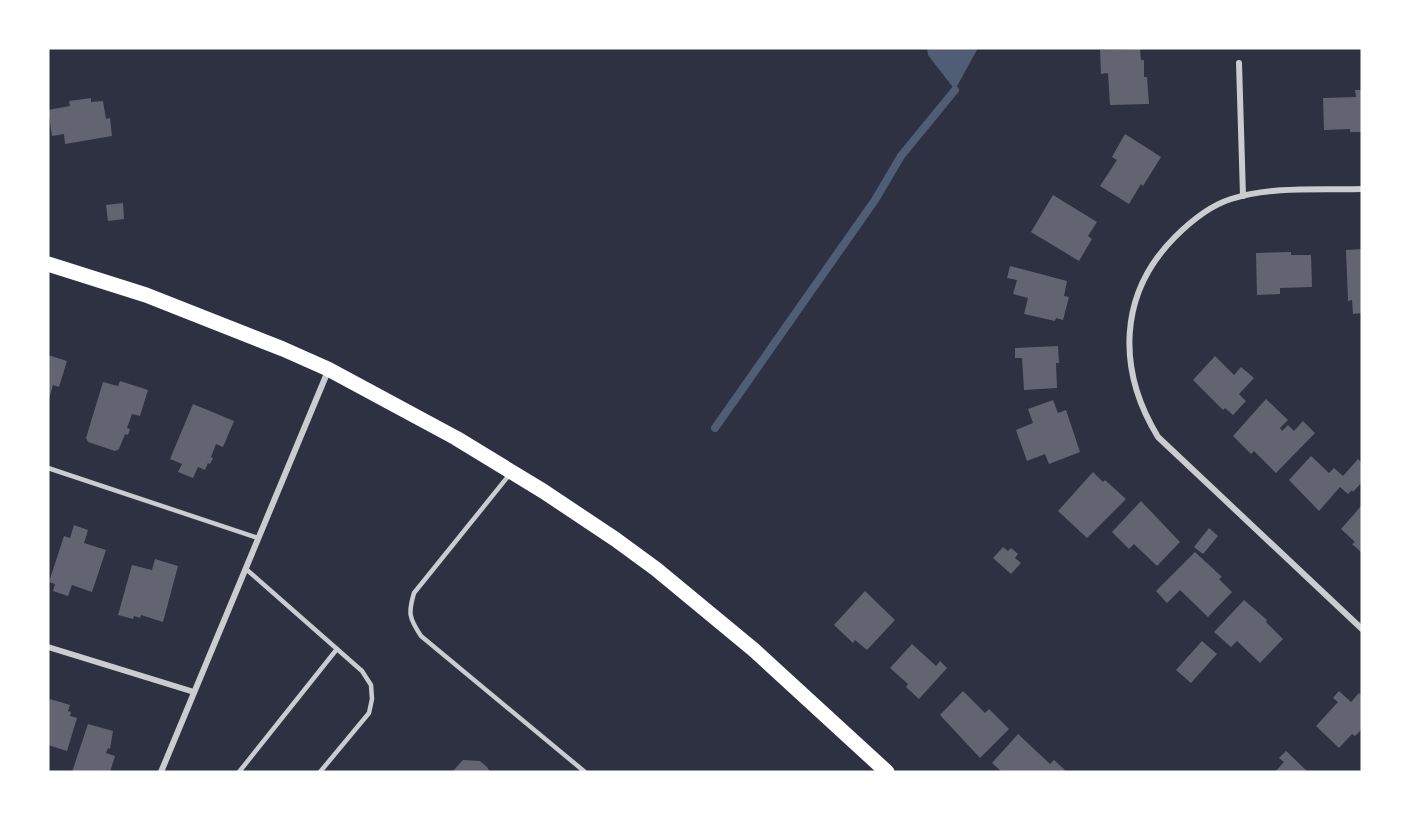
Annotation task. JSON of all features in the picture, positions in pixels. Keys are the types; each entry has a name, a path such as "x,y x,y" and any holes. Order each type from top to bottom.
{"main road":[{"path":"48,264 146,295 328,369 456,438 615,539 656,569 754,650 886,772"}],"street":[{"path":"1239,63 1243,196"},
{"path":"1362,189 1270,191 1230,199 1207,210 1185,228 1150,266 1135,301 1129,349 1133,381 1147,419 1158,436 1362,629"},
{"path":"161,772 328,369"},
{"path":"48,647 195,692"}],"lane":[{"path":"48,468 258,538"},
{"path":"512,472 414,593 409,610 412,623 422,636 585,772"},
{"path":"246,569 362,671 371,685 372,699 369,713 320,772"},
{"path":"239,772 337,649"}],"water":[{"path":"927,48 978,48 955,90 928,55"}],"building":[{"path":"1140,49 1141,60 1144,60 1144,77 1147,77 1149,104 1110,105 1108,73 1101,74 1100,50"},
{"path":"1355,90 1362,90 1362,132 1350,132 1350,129 1324,130 1323,98 1356,97"},
{"path":"91,98 91,102 103,101 106,119 110,118 112,136 65,144 64,134 52,136 48,110 70,106 69,101"},
{"path":"1125,134 1161,157 1129,204 1100,186 1117,160 1112,157"},
{"path":"1053,195 1097,222 1088,236 1092,239 1079,261 1031,232"},
{"path":"123,203 124,219 108,221 106,205"},
{"path":"1362,249 1362,313 1353,314 1352,300 1348,301 1346,250"},
{"path":"1291,252 1291,255 1311,255 1312,287 1280,288 1280,294 1257,295 1256,253"},
{"path":"1010,266 1067,281 1064,296 1069,297 1063,320 1056,318 1055,321 1024,314 1028,298 1013,294 1017,280 1007,278"},
{"path":"1058,346 1057,388 1024,390 1022,358 1015,358 1015,348"},
{"path":"48,355 67,361 59,387 53,385 49,399"},
{"path":"1215,356 1234,375 1241,367 1254,378 1239,394 1246,401 1233,415 1225,408 1223,410 1193,380"},
{"path":"120,381 148,390 140,416 132,414 127,428 130,429 128,435 125,434 119,449 115,451 88,442 86,438 103,382 118,386"},
{"path":"1266,399 1288,420 1280,428 1282,431 1288,425 1294,431 1303,421 1315,433 1276,473 1254,451 1251,454 1233,436"},
{"path":"1053,400 1058,413 1066,410 1080,452 1049,464 1045,454 1027,461 1016,430 1033,423 1028,409"},
{"path":"193,404 234,421 223,447 216,444 210,464 208,463 205,470 198,467 193,478 178,472 182,464 170,459"},
{"path":"1311,456 1329,473 1334,468 1343,476 1358,459 1362,463 1362,482 1348,494 1340,487 1319,511 1289,480"},
{"path":"1093,472 1126,499 1087,538 1058,511"},
{"path":"1141,501 1180,542 1157,566 1134,544 1129,549 1112,532"},
{"path":"1362,505 1362,553 1352,544 1355,542 1341,529"},
{"path":"74,525 88,530 84,543 106,550 92,592 72,585 68,596 53,591 55,584 49,582 64,536 70,538"},
{"path":"1209,528 1218,536 1203,554 1194,547"},
{"path":"1003,547 1008,551 1011,548 1018,554 1015,558 1021,563 1011,574 993,558"},
{"path":"1195,552 1222,577 1219,579 1232,592 1208,617 1180,590 1167,603 1156,591"},
{"path":"155,559 178,566 163,622 141,615 140,618 134,616 133,619 118,615 132,565 152,570"},
{"path":"865,591 895,620 867,650 855,640 853,643 834,625"},
{"path":"1244,600 1267,620 1266,622 1283,639 1260,663 1237,641 1231,647 1214,632"},
{"path":"1202,641 1217,654 1191,683 1176,670"},
{"path":"912,644 936,666 940,661 947,668 919,699 906,687 908,684 890,668"},
{"path":"963,691 985,713 989,709 1009,729 980,758 940,715"},
{"path":"1339,691 1351,702 1359,693 1362,696 1362,729 1355,736 1352,734 1339,748 1316,726 1338,702 1333,698"},
{"path":"50,699 70,705 68,711 71,712 70,716 77,718 67,751 48,745"},
{"path":"88,724 113,731 110,749 108,748 106,753 115,756 110,772 72,772"},
{"path":"1018,734 1050,764 1054,760 1065,770 1063,772 1002,772 992,763"},
{"path":"1286,751 1308,772 1275,772 1284,762 1279,758"},
{"path":"463,760 480,761 490,772 452,772"}],"waterway":[{"path":"715,428 875,200 901,156 955,90"}]}
